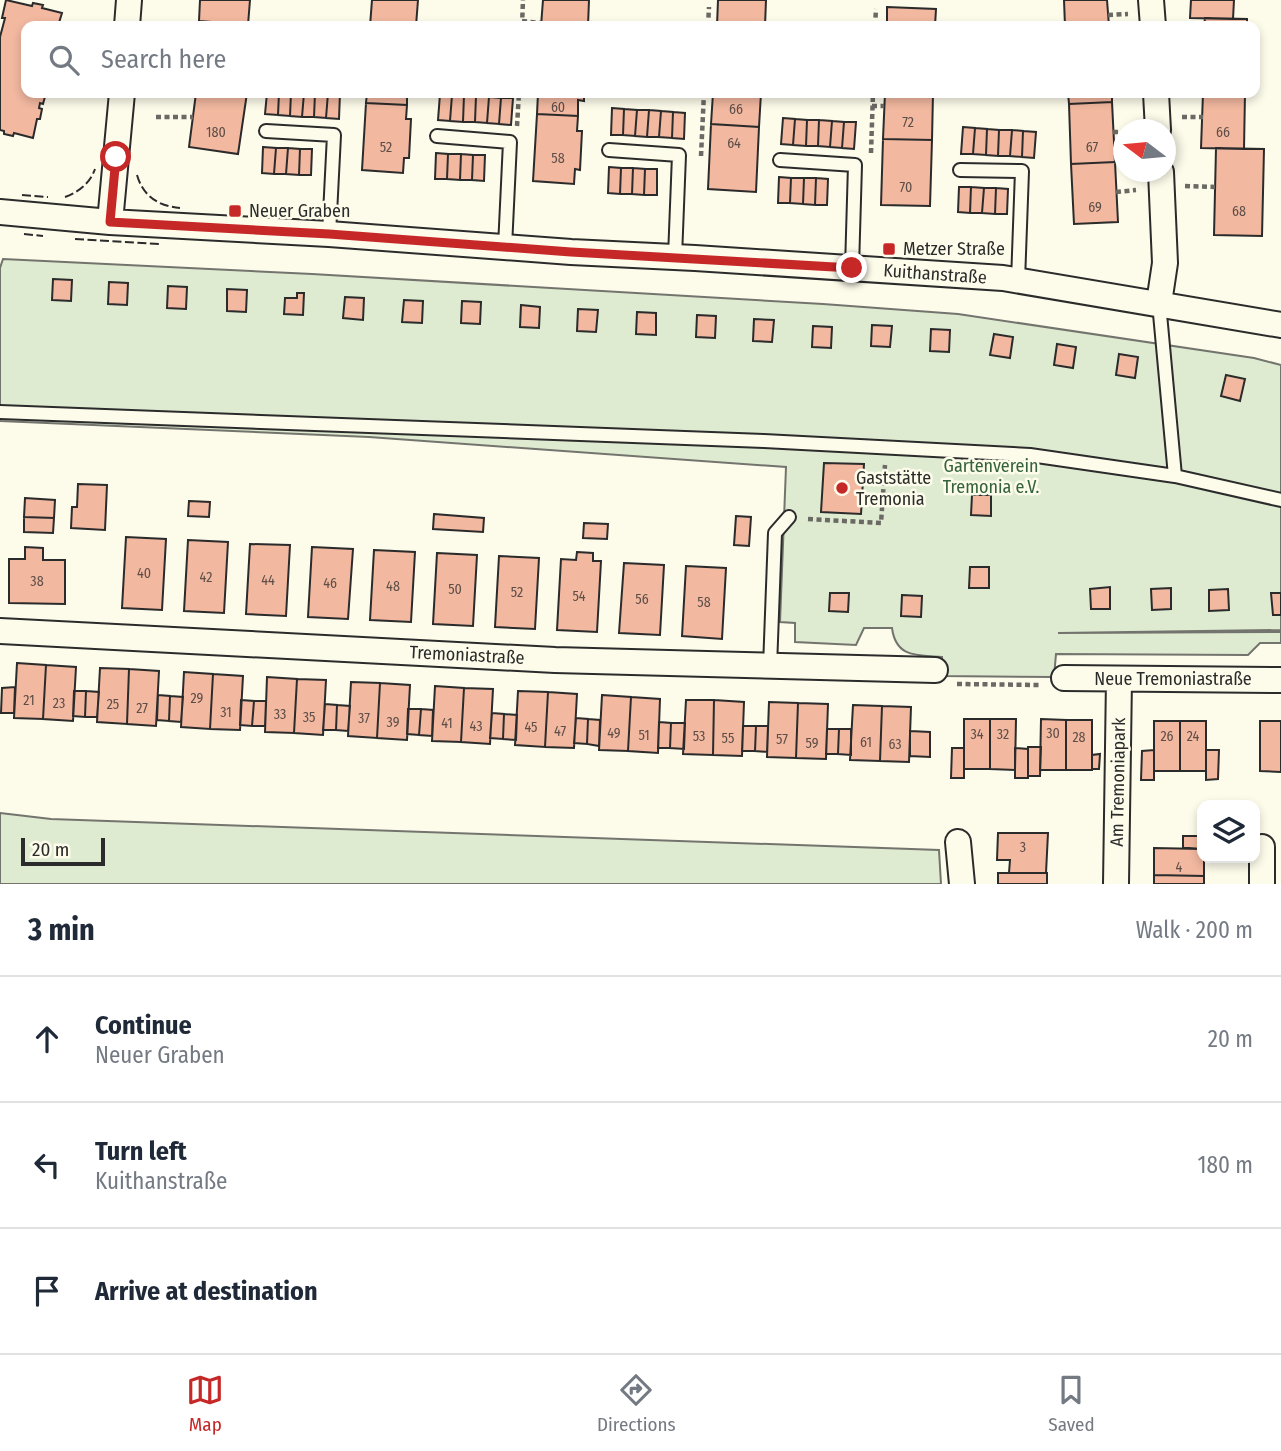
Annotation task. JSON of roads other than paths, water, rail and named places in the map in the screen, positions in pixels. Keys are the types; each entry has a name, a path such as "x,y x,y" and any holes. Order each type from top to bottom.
{"street":[{"path":"128,21 130,0"},
{"path":"1151,0 1153,21"},
{"path":"110,222 122,98"},
{"path":"1158,98 1166,119"},
{"path":"1159,303 1164,262 1161,182"},
{"name":"Kuithanstraße","path":"0,212 110,222 329,234 1018,281 1281,325"},
{"name":"Tremoniastraße","path":"0,631 555,660 935,670"},
{"name":"Neue Tremoniastraße","path":"1064,678 1281,680"},
{"name":"Am Tremoniapark","path":"1116,884 1119,679"},
{"path":"958,842 962,884"},
{"path":"1262,847 1262,884"}],"lane":[{"path":"266,131 334,135 329,234"},
{"path":"437,136 510,142 505,247"},
{"path":"609,150 679,155 675,257"},
{"path":"780,160 855,165 852,268"},
{"path":"960,170 1022,171 1018,281"},
{"path":"1159,303 1175,476"},
{"path":"0,412 764,441 1030,455 1175,476 1281,500"},
{"path":"770,667 775,533 789,517"}],"place":[{"name":"Neuer Graben","path":"235,211"},
{"name":"Metzer Straße","path":"889,249"},
{"name":"Gaststätte Tremonia","path":"842,488"}],"park label":[{"name":"Gartenverein Tremonia e.V.","path":"991,476"}]}
